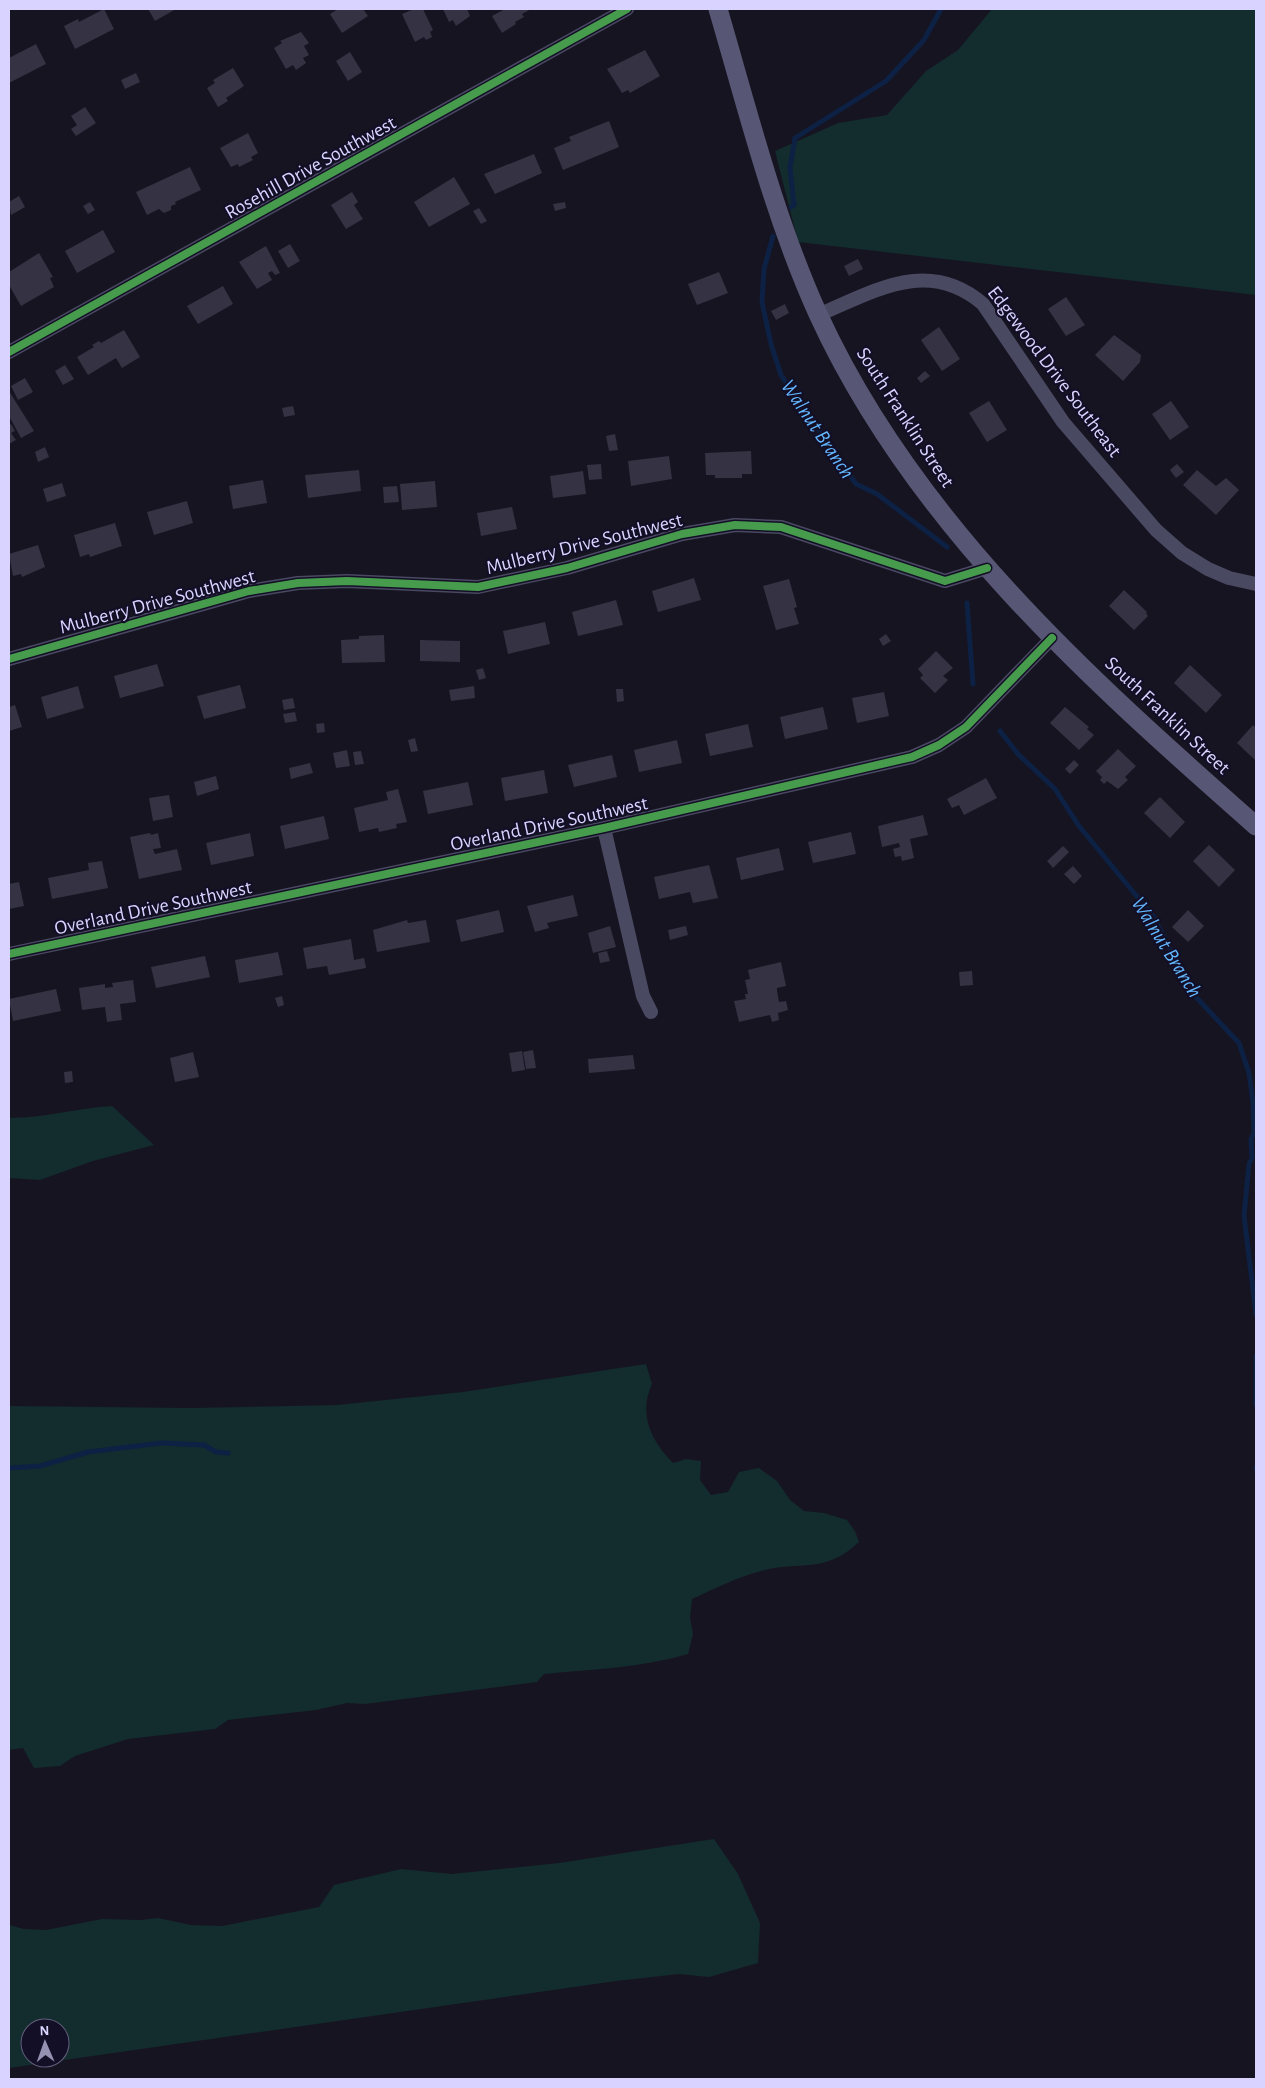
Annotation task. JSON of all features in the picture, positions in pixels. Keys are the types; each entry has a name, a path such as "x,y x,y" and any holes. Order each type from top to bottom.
{"main road":[{"name":"South Franklin Street","path":"718,9 784,232 818,315 856,388 916,481 987,568 1052,638 1179,759 1256,826"}],"street":[{"name":"Rosehill Drive Southwest","path":"9,352 626,9"},
{"name":"Edgewood Drive Southeast","path":"818,315 896,282 933,279 967,290 983,304 1064,422 1156,530 1182,553 1208,570 1229,578 1256,584"},
{"name":"Mulberry Drive Southwest","path":"9,659 248,591 298,583 348,581 478,587 566,568 682,534 734,525 781,526 945,581 987,568"},
{"name":"Overland Drive Southwest","path":"9,954 604,828 912,757 939,745 966,727 1052,638"},
{"path":"604,828 643,996 651,1012"}],"green space":[{"path":"992,9 1256,9 1256,295 798,242 775,151 838,123 887,115 926,71 958,50"},
{"path":"112,1106 154,1145 93,1161 40,1180 9,1178 9,1118"},
{"path":"646,1364 652,1384 646,1406 649,1426 653,1436 658,1446 673,1463 686,1459 701,1461 700,1480 711,1495 728,1492 739,1472 759,1468 777,1481 790,1500 804,1511 824,1513 847,1520 855,1531 859,1542 834,1559 823,1563 761,1571 692,1599 690,1618 693,1634 688,1654 670,1659 617,1667 544,1674 537,1682 365,1704 347,1703 316,1710 228,1720 215,1729 128,1739 75,1756 60,1766 34,1768 23,1748 9,1750 9,1406 191,1408 337,1405 463,1392"},
{"path":"714,1839 738,1874 760,1923 758,1963 709,1977 679,1974 616,1981 70,2059 70,2018 20,2018 20,2066 9,2068 9,1925 24,1929 46,1930 102,1919 141,1920 158,1918 191,1925 222,1926 319,1907 334,1885 401,1869 452,1874 559,1863"}],"building":[{"path":"104,9 114,29 75,49 64,26 78,19 79,22"},
{"path":"148,9 176,9 155,21"},
{"path":"338,9 363,9 368,16 342,33 330,14"},
{"path":"414,9 423,9 433,30 430,32 432,37 426,40 424,37 415,42 402,14"},
{"path":"443,9 467,9 470,16 456,26 453,20 449,22"},
{"path":"505,9 531,9 522,14 524,17 515,22 516,24 502,33 492,16"},
{"path":"301,32 309,43 304,46 309,55 303,58 306,63 296,70 293,65 286,69 274,48 282,43 280,41"},
{"path":"36,44 46,64 9,83 9,58"},
{"path":"645,50 660,76 630,93 628,90 622,93 607,69"},
{"path":"350,52 362,72 348,81 336,61"},
{"path":"233,68 244,86 226,98 228,101 218,107 207,88 215,83 213,80"},
{"path":"136,73 140,82 125,89 121,80"},
{"path":"85,107 96,123 76,136 71,129 77,125 71,116"},
{"path":"609,121 619,147 563,170 554,148 571,141 569,137"},
{"path":"248,133 258,153 251,157 253,160 239,167 238,164 231,167 220,148"},
{"path":"534,154 542,173 495,194 484,174"},
{"path":"190,167 201,190 175,202 176,204 171,206 171,210 164,213 159,209 147,215 136,192"},
{"path":"454,177 470,204 429,227 414,202"},
{"path":"352,192 358,202 354,205 363,219 346,229 331,205"},
{"path":"19,196 25,207 11,215 9,202"},
{"path":"90,202 95,210 88,214 83,206"},
{"path":"565,202 566,208 555,211 553,204"},
{"path":"479,208 487,221 481,224 473,211"},
{"path":"103,230 115,252 77,273 65,251"},
{"path":"290,244 300,261 288,268 278,251"},
{"path":"266,246 280,273 275,275 272,271 268,273 272,280 257,289 239,262"},
{"path":"39,253 53,277 50,278 54,287 21,306 9,285 9,272"},
{"path":"858,259 863,269 849,276 844,266"},
{"path":"719,272 728,293 697,305 688,284"},
{"path":"223,286 233,304 198,324 187,306"},
{"path":"1066,297 1085,325 1066,336 1048,309"},
{"path":"785,304 789,313 776,320 771,311"},
{"path":"939,327 960,359 942,371 921,340"},
{"path":"124,330 140,357 122,368 116,358 88,375 77,357 94,347 92,345 99,341 101,343"},
{"path":"1114,335 1141,355 1140,362 1123,381 1095,355"},
{"path":"65,365 74,379 63,385 55,371"},
{"path":"925,371 930,376 921,383 917,378"},
{"path":"25,378 33,392 18,400 11,386"},
{"path":"9,391 34,431 21,438 9,416"},
{"path":"989,401 1007,430 987,442 969,413"},
{"path":"1171,401 1189,427 1170,440 1152,414"},
{"path":"293,406 295,415 284,417 282,408"},
{"path":"11,424 15,431 11,433 16,440 9,444 9,425"},
{"path":"615,434 618,450 609,451 606,436"},
{"path":"45,447 49,457 38,462 35,452"},
{"path":"751,451 752,474 742,474 742,478 715,478 715,475 706,475 705,453"},
{"path":"669,456 672,479 631,486 628,461"},
{"path":"601,464 602,479 589,480 587,465"},
{"path":"1177,464 1184,472 1176,478 1170,470"},
{"path":"359,470 361,491 308,498 305,475"},
{"path":"1197,470 1216,486 1226,478 1239,490 1216,515 1183,485"},
{"path":"583,471 586,494 553,498 550,476"},
{"path":"263,480 267,503 233,509 229,486"},
{"path":"435,481 437,507 402,510 400,484"},
{"path":"62,483 66,496 47,502 43,489"},
{"path":"397,486 399,502 384,503 383,487"},
{"path":"187,501 193,523 154,535 147,512"},
{"path":"512,507 517,529 481,536 477,513"},
{"path":"115,523 122,546 90,557 89,554 80,557 74,535"},
{"path":"38,545 45,567 22,577 21,574 13,576 9,554"},
{"path":"694,578 701,600 658,612 652,591"},
{"path":"789,579 797,607 794,608 799,624 776,630 763,586"},
{"path":"1124,590 1147,612 1148,616 1134,630 1109,606"},
{"path":"616,600 623,625 578,636 572,612"},
{"path":"545,622 550,644 508,654 503,631"},
{"path":"886,634 891,641 883,646 879,639"},
{"path":"384,635 385,662 342,663 341,640 359,639 359,636"},
{"path":"420,640 460,641 460,662 420,661"},
{"path":"936,651 953,668 943,676 948,680 935,693 920,678 923,675 918,669"},
{"path":"157,664 164,686 120,698 114,676"},
{"path":"1190,665 1222,695 1206,713 1174,683"},
{"path":"483,668 486,678 479,680 476,670"},
{"path":"240,685 246,708 204,719 197,696"},
{"path":"78,686 84,708 47,719 41,697"},
{"path":"474,686 475,698 451,701 449,690"},
{"path":"616,689 623,689 624,701 617,702"},
{"path":"884,692 889,716 857,723 852,698"},
{"path":"293,698 295,708 284,710 282,700"},
{"path":"15,705 22,727 9,731 9,707"},
{"path":"823,707 828,729 785,739 780,717"},
{"path":"1065,707 1089,727 1087,729 1094,735 1079,750 1050,723"},
{"path":"295,712 297,721 285,723 283,714"},
{"path":"324,723 325,732 317,733 316,724"},
{"path":"748,724 753,747 710,756 705,734"},
{"path":"1253,725 1256,728 1256,761 1237,743"},
{"path":"415,738 418,751 411,752 408,740"},
{"path":"677,740 682,763 639,772 634,750"},
{"path":"1118,749 1136,766 1125,777 1128,780 1118,789 1107,781 1104,784 1100,780 1102,777 1096,771"},
{"path":"347,750 350,766 336,768 333,753"},
{"path":"361,751 364,764 355,765 353,752"},
{"path":"612,755 617,777 574,787 568,765"},
{"path":"1074,760 1079,765 1070,774 1065,769"},
{"path":"310,763 313,773 291,779 289,768"},
{"path":"544,770 548,793 505,801 501,778"},
{"path":"216,776 219,789 197,796 194,782"},
{"path":"986,778 997,798 964,815 959,805 952,808 947,799"},
{"path":"468,782 473,805 428,814 423,791"},
{"path":"398,789 407,822 396,824 397,828 379,832 378,828 359,832 354,808 388,800 386,792"},
{"path":"169,795 173,817 153,821 149,798"},
{"path":"1160,797 1185,822 1170,838 1144,813"},
{"path":"923,815 928,835 910,839 914,858 902,861 901,856 895,857 893,849 900,847 899,843 882,847 878,826"},
{"path":"324,816 329,839 285,849 280,826"},
{"path":"851,832 856,854 813,863 808,842"},
{"path":"150,833 151,835 158,833 161,848 153,849 155,854 177,849 182,870 139,879 130,837"},
{"path":"250,833 254,856 211,865 206,843"},
{"path":"1209,845 1235,870 1219,887 1193,861"},
{"path":"1063,846 1069,852 1053,868 1047,861"},
{"path":"779,848 784,870 741,880 736,858"},
{"path":"102,861 108,888 52,899 48,878 89,870 88,863"},
{"path":"709,865 718,898 693,903 690,892 659,899 654,877"},
{"path":"1073,866 1082,876 1074,884 1064,874"},
{"path":"19,882 24,906 9,909 9,884"},
{"path":"573,895 578,916 547,923 549,928 535,932 527,906"},
{"path":"499,910 504,932 461,942 456,920"},
{"path":"1188,910 1204,926 1188,942 1172,927"},
{"path":"407,920 408,923 426,920 430,942 377,952 373,930"},
{"path":"610,926 616,947 593,953 588,933"},
{"path":"686,926 688,935 670,940 668,930"},
{"path":"351,939 354,960 364,958 366,968 329,975 327,966 307,969 303,948"},
{"path":"607,951 610,961 600,963 598,953"},
{"path":"278,952 283,975 239,983 235,960"},
{"path":"205,956 210,977 156,988 151,967"},
{"path":"781,962 786,986 777,988 777,991 779,1002 786,1001 788,1010 778,1013 779,1020 772,1022 770,1015 739,1022 734,1001 746,999 745,994 748,994 745,980 750,979 748,970"},
{"path":"972,971 973,985 960,986 959,972"},
{"path":"133,980 136,1002 120,1004 122,1020 107,1022 105,1007 82,1010 79,988 105,984 105,988 113,987 112,983"},
{"path":"56,989 61,1011 13,1021 9,999"},
{"path":"282,996 284,1005 278,1007 275,998"},
{"path":"533,1050 536,1068 526,1069 523,1052"},
{"path":"522,1051 525,1070 512,1072 509,1053"},
{"path":"193,1052 199,1077 175,1082 170,1058"},
{"path":"633,1055 635,1069 589,1073 588,1059"},
{"path":"72,1071 73,1082 65,1083 64,1072"}],"waterway":[{"name":"Walnut Branch","path":"791,207 794,205 790,167 795,138 886,81 924,40 941,9"},
{"name":"Walnut Branch","path":"773,236 764,269 762,302 771,344 781,375 856,484 877,494 947,547"},
{"name":"Walnut Branch","path":"967,603 973,684"},
{"name":"Walnut Branch","path":"1000,731 1018,754 1055,789 1079,826 1153,916 1194,995 1239,1043 1249,1073 1253,1103 1254,1133 1251,1139 1252,1158 1249,1164 1244,1216 1256,1314"},
{"name":"Walnut Branch","path":"1256,1356 1256,1405"},
{"path":"9,1468 40,1466 88,1452 161,1443 204,1445 216,1452 228,1453"}],"cycle path":[{"path":"9,352 627,9"},
{"path":"9,659 249,591 298,583 347,581 478,587 567,568 682,534 735,525 781,527 945,581 987,568"},
{"path":"9,954 604,828 912,757 939,745 966,727 1052,638"}]}
